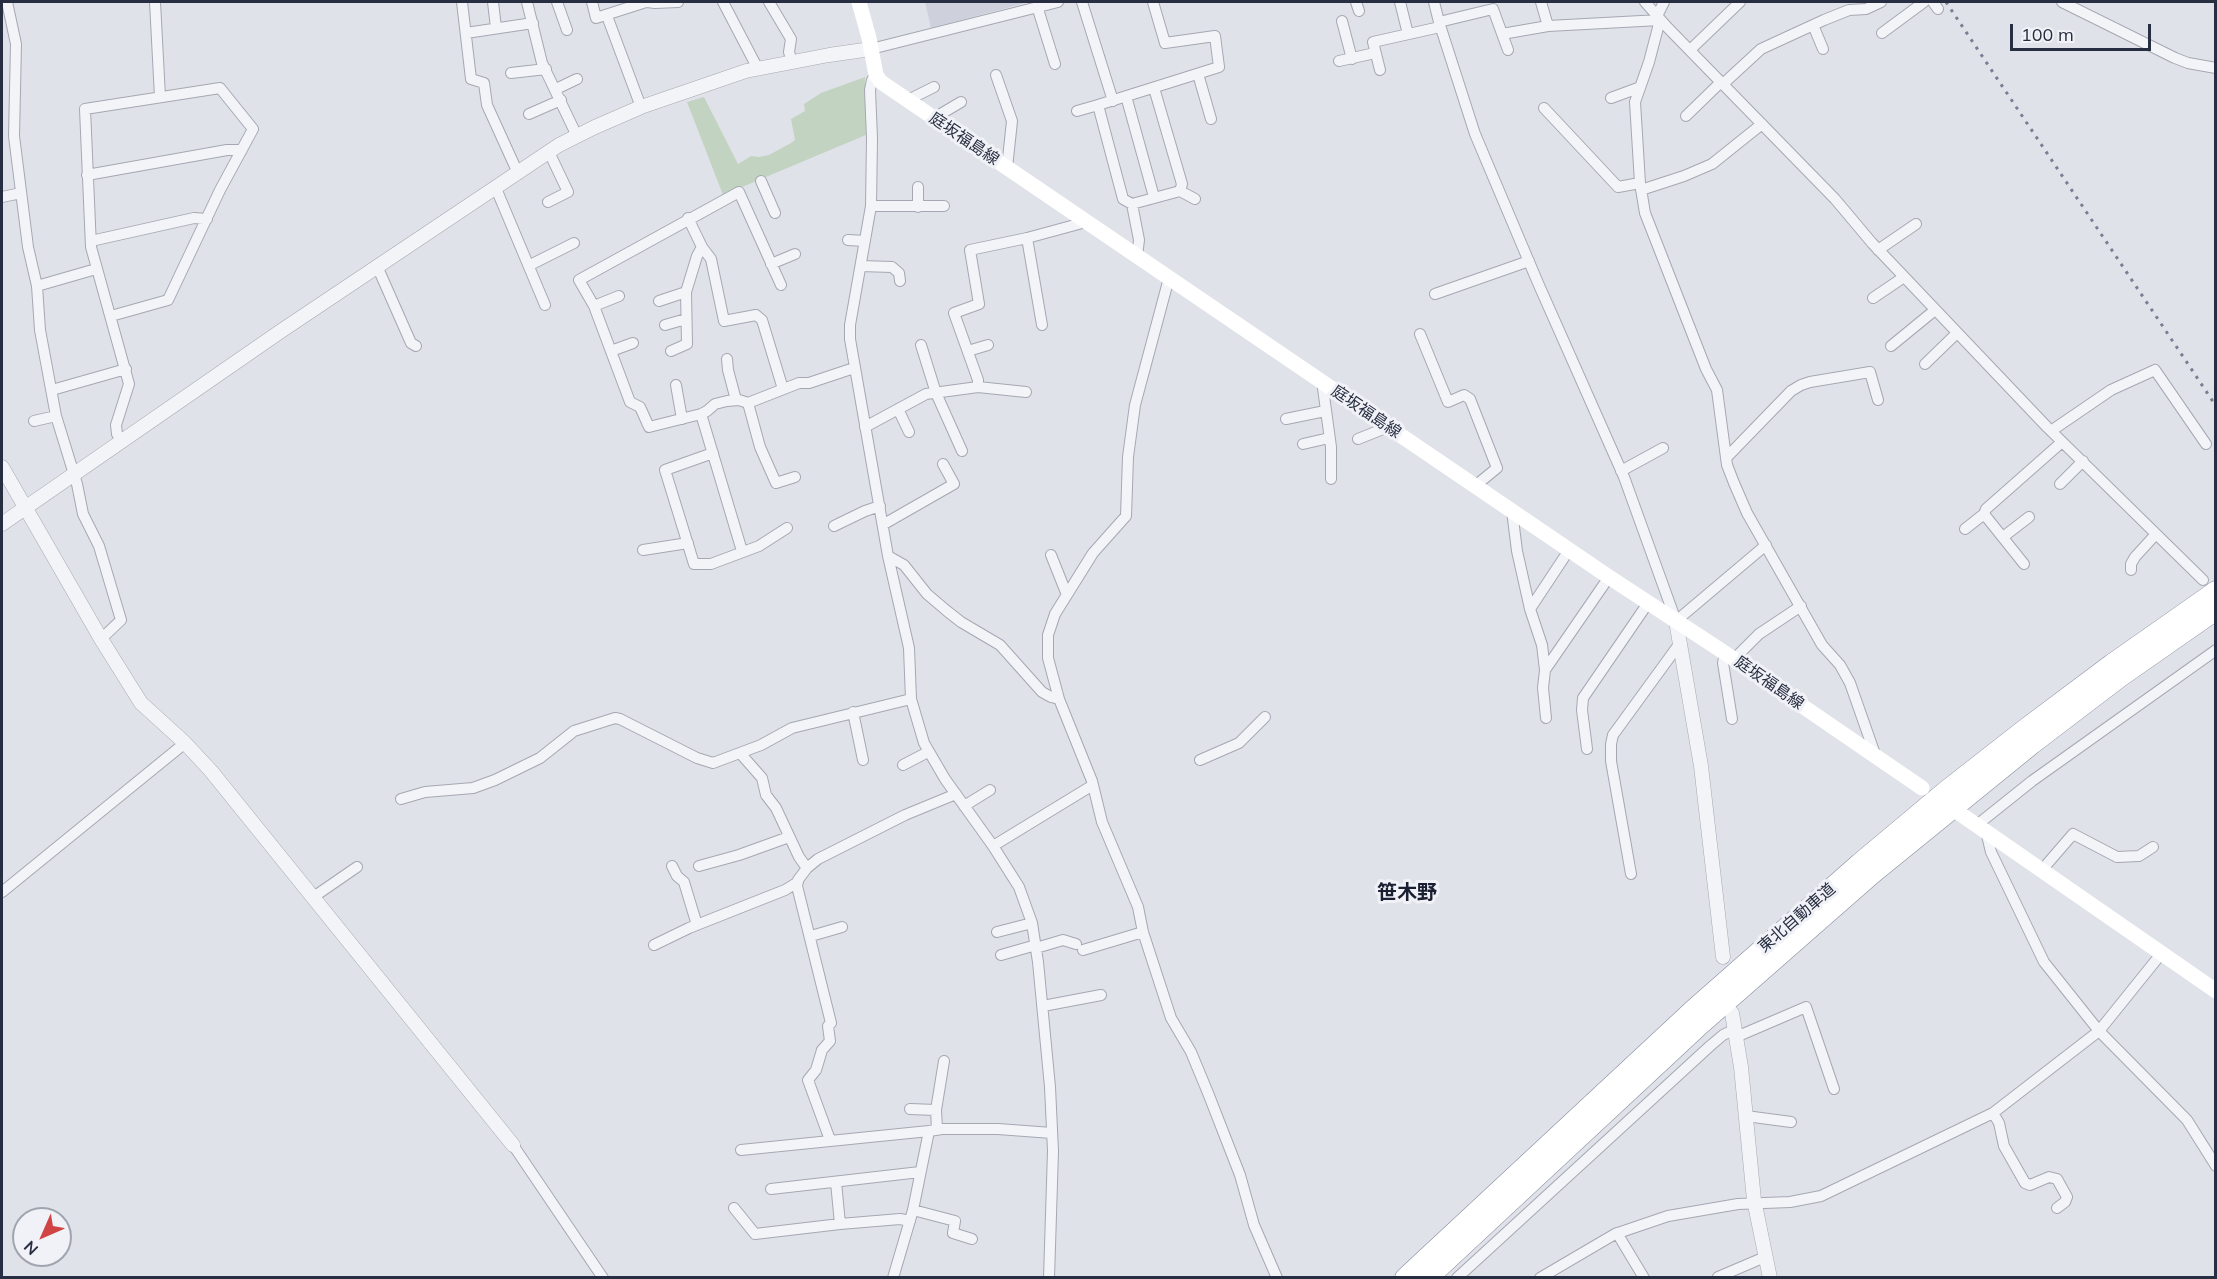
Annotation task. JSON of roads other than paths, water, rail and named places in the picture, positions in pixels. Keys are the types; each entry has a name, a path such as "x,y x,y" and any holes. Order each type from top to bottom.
{"highway":[{"name":"東北自動車道","path":"1405,1278 1693,1010 1860,863 2024,730 2112,664 2209,585"},
{"name":"東北自動車道","path":"1428,1278 1676,1047 1872,874 2041,737 2120,677 2216,610"}],"main road":[{"path":"859,2 872,49 876,75"},
{"name":"庭坂福島線","path":"876,75 881,82 1011,167 1086,222 1922,788"},
{"path":"1959,813 2216,991"}],"street":[{"path":"9,2 16,44 14,136 28,247 37,286 40,330 56,416 77,484 83,514 99,546 122,620 101,639"},
{"path":"154,2 160,97"},
{"path":"462,2 471,80 484,83 488,105 517,171"},
{"path":"493,2 496,28"},
{"path":"527,2 542,63 577,136"},
{"path":"557,2 567,30"},
{"path":"592,2 596,18 648,2 678,2"},
{"path":"723,2 758,69"},
{"path":"769,2 791,39 789,52 792,62"},
{"path":"2,524 376,266 517,171 577,136 641,107 758,69 872,49 1058,2"},
{"path":"1082,2 1113,100"},
{"path":"1077,111 1219,67 1215,36 1165,43 1153,2"},
{"path":"1400,2 1408,34"},
{"path":"1434,2 1475,134 1528,261 1621,471 1677,621 1701,765 1723,957"},
{"path":"1541,2 1548,26"},
{"path":"1645,2 1835,199 1904,278 2051,431 2209,585"},
{"path":"1664,2 1658,18 1649,62 1638,88 1634,113 1640,186 1645,213 1717,390 1727,465 1748,513 1822,645 1840,665 1850,683 1876,757"},
{"path":"1690,50 1740,2"},
{"path":"1686,116 1756,52 1813,25 1846,6 1866,9 1881,2"},
{"path":"1882,33 1924,2"},
{"path":"2062,2 2175,58 2216,68"},
{"path":"1037,6 1055,64"},
{"path":"1380,70 1373,42 1493,9 1508,50"},
{"path":"607,16 641,107"},
{"path":"1502,34 1548,26 1658,18"},
{"path":"1342,21 1352,59"},
{"path":"466,33 533,23"},
{"path":"1813,25 1823,49"},
{"path":"1339,61 1376,53"},
{"path":"511,73 546,69"},
{"path":"1198,74 1211,119"},
{"path":"876,75 872,80 870,90 871,206 850,325 854,368 888,556 909,648 911,699 928,752 1019,887 1032,923 1043,1006 1050,1087 1052,1133 1049,1278"},
{"path":"996,75 1012,121 1011,167"},
{"path":"556,89 577,80"},
{"path":"908,100 934,87"},
{"path":"111,316 168,300 253,129 220,88 85,109 91,241 96,269 129,384 116,425 117,434 123,441"},
{"path":"1154,88 1182,184 1180,191"},
{"path":"1611,98 1638,88"},
{"path":"1126,96 1154,197"},
{"path":"529,114 561,100"},
{"path":"934,118 961,102"},
{"path":"1098,105 1123,199 1132,204 1180,191 1195,199"},
{"path":"1544,108 1618,187 1640,186 1684,176 1712,164 1762,124"},
{"path":"87,175 227,150 242,150"},
{"path":"548,202 568,192 549,152"},
{"path":"760,181 775,213"},
{"path":"495,186 545,305"},
{"path":"918,187 918,207"},
{"path":"781,285 740,192 688,218 579,280 594,306 630,402 640,407 649,427 701,414 715,404 735,400 748,403 783,389 854,368"},
{"path":"2,197 21,193"},
{"path":"1132,204 1139,240 1137,256"},
{"path":"871,206 944,207"},
{"path":"91,241 195,218 207,219"},
{"path":"688,218 702,247 711,259 724,321 756,315 762,320 783,389"},
{"path":"978,387 954,314 979,304 970,250 1086,222"},
{"path":"1878,250 1916,224"},
{"path":"1027,238 1042,325"},
{"path":"848,240 865,241"},
{"path":"530,265 573,243"},
{"path":"671,351 687,344 686,292 696,256 702,247"},
{"path":"771,264 795,254"},
{"path":"1435,294 1528,261"},
{"path":"376,266 411,343 416,346"},
{"path":"861,266 892,267 898,273 900,282"},
{"path":"37,286 96,269"},
{"path":"1169,278 1135,405 1128,457 1126,516 1093,553 1055,614 1048,635 1048,658 1059,699 1093,785 1109,841 1138,907 1143,932 1172,1018 1191,1052 1208,1093 1240,1175 1254,1225 1277,1278"},
{"path":"1873,298 1904,278"},
{"path":"659,301 686,292"},
{"path":"594,306 619,296"},
{"path":"1891,346 1935,310"},
{"path":"665,326 686,319"},
{"path":"1925,364 1957,333"},
{"path":"1420,334 1448,402 1464,395 1470,399 1497,468 1474,486"},
{"path":"611,351 633,343"},
{"path":"921,345 936,393 962,452"},
{"path":"968,351 988,345"},
{"path":"727,359 735,400"},
{"path":"52,390 126,369"},
{"path":"2051,431 2111,390 2155,370 2206,444"},
{"path":"1726,458 1791,391 1801,385 1870,372 1878,400"},
{"path":"1322,381 1331,479"},
{"path":"676,385 682,418"},
{"path":"865,427 918,397 936,393 978,387 1026,392"},
{"path":"748,403 760,447 776,483 795,477"},
{"path":"898,409 909,432"},
{"path":"1287,419 1325,411"},
{"path":"701,414 742,551"},
{"path":"34,421 56,416"},
{"path":"1358,439 1383,429 1385,425"},
{"path":"1303,444 1329,438"},
{"path":"1965,529 2062,442"},
{"path":"1621,471 1663,448"},
{"path":"713,453 665,470 694,564 711,564 759,546 787,528"},
{"path":"2060,484 2083,461"},
{"path":"884,524 954,484 943,464"},
{"path":"2,467 101,639 141,703 185,743 211,771 513,1145 603,1278"},
{"path":"834,526 880,506"},
{"path":"1512,511 1517,551 1530,609 1542,645 1546,718"},
{"path":"1984,514 2024,564"},
{"path":"2003,537 2029,517"},
{"path":"2131,570 2135,557 2156,534"},
{"path":"643,549 688,543"},
{"path":"1677,621 1766,545"},
{"path":"1530,609 1569,550"},
{"path":"1051,555 1067,595"},
{"path":"888,556 904,566 927,594 947,611 1000,645 1042,692 1059,699"},
{"path":"1545,670 1609,577"},
{"path":"1587,749 1582,710 1583,698 1648,603"},
{"path":"1732,719 1723,663 1759,634 1801,606"},
{"path":"1631,874 1611,761 1611,744 1613,735 1680,643"},
{"path":"2216,650 2042,775 1981,828 2044,962 2099,1031 2187,1120 2216,1166"},
{"path":"401,799 425,792 473,788 495,780 540,758 574,731 615,718 708,762 718,762 761,745 792,728 911,699"},
{"path":"853,712 862,760"},
{"path":"1200,760 1239,743 1264,717"},
{"path":"2,892 185,743"},
{"path":"903,765 928,752"},
{"path":"740,753 762,778 766,795 776,808 789,837 807,867"},
{"path":"993,846 1093,785"},
{"path":"964,806 990,790"},
{"path":"654,945 785,890 798,882 807,867 827,854 905,814 956,794"},
{"path":"2041,871 2073,834 2117,857 2139,856 2153,847"},
{"path":"699,866 789,837"},
{"path":"672,866 677,876 684,882 697,925"},
{"path":"312,898 357,867"},
{"path":"798,882 831,1023 828,1026 830,1041 822,1050 816,1070 808,1080 830,1140"},
{"path":"997,932 1032,923"},
{"path":"811,936 842,927"},
{"path":"1001,955 1063,940 1079,947 1143,932"},
{"path":"1540,1278 1617,1233 1668,1216 1729,1205 1790,1202 1821,1196 1992,1113 2099,1031 2161,954"},
{"path":"1043,1006 1101,995"},
{"path":"1457,1278 1723,1035 1736,1033 1806,1007 1834,1089"},
{"path":"1732,1013 1755,1204 1770,1278"},
{"path":"893,1278 933,1131 944,1061"},
{"path":"910,1108 936,1110"},
{"path":"1992,1113 1999,1123 2004,1146 2025,1183 2030,1185 2049,1177 2057,1179 2067,1197 2065,1202 2057,1208"},
{"path":"1746,1116 1791,1122"},
{"path":"741,1150 933,1131 998,1129 1052,1133"},
{"path":"771,1189 920,1172"},
{"path":"836,1182 840,1224"},
{"path":"734,1208 755,1234 900,1219 912,1215 956,1221 953,1233 972,1239"},
{"path":"1617,1233 1644,1278"},
{"path":"1718,1277 1765,1257"}],"railway":[{"path":"1946,2 2216,406"}],"district":[{"name":"笹木野","path":"1407,893"}]}
